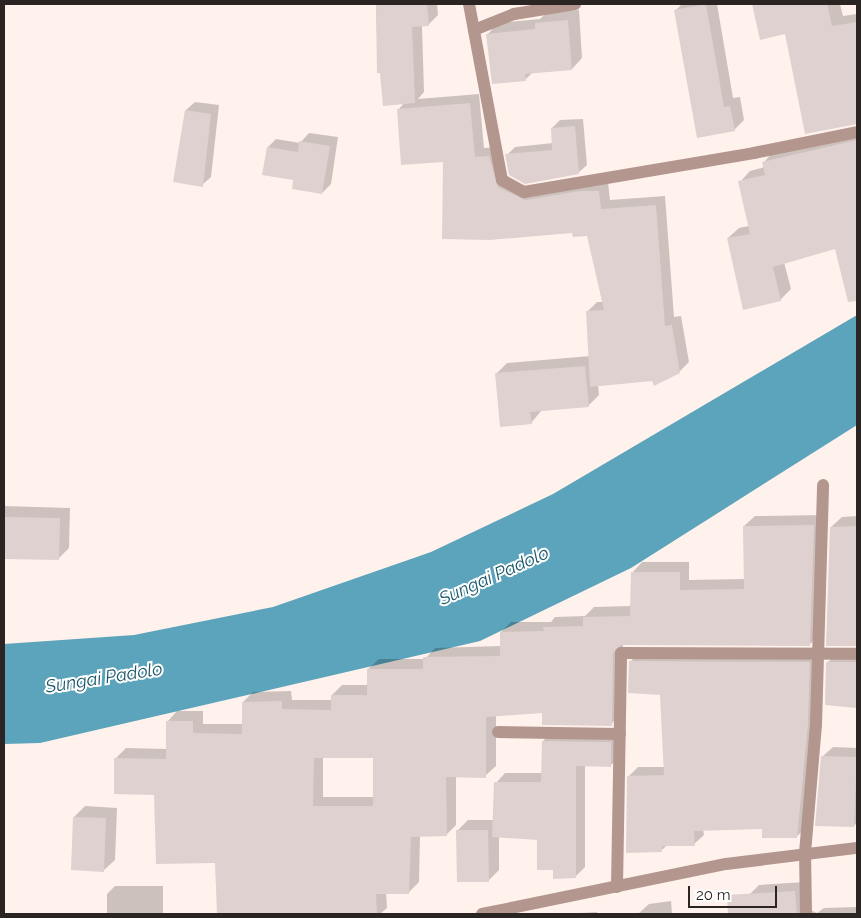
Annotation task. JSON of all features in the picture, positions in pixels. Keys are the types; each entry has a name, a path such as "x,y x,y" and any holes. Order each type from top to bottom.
{"street":[{"path":"469,4 502,180 524,192 754,153 857,132"},
{"path":"474,30 514,14 575,4"},
{"path":"806,914 805,853 816,724 823,485"},
{"path":"617,887 621,653 857,654"},
{"path":"498,732 620,734"},
{"path":"482,914 726,864 857,848"}],"water":[{"name":"Sungai Padolo","path":"857,315 857,425 631,568 480,641 40,743 4,744 4,644 134,635 273,607 431,552 553,494"}],"building":[{"path":"376,4 427,4 429,26 412,27 415,103 383,106 380,73 377,73"},
{"path":"706,4 724,107 730,106 735,131 697,138 674,10"},
{"path":"752,4 827,4 832,26 857,22 857,124 805,134 785,34 760,40"},
{"path":"568,20 572,70 525,74 526,81 492,84 486,34 535,29 535,23"},
{"path":"470,103 475,157 489,156 498,187 525,200 580,191 599,191 601,209 656,205 665,326 672,325 680,373 654,386 652,381 590,387 586,311 604,310 587,236 573,237 572,233 489,240 442,239 443,162 401,165 397,109"},
{"path":"185,110 211,114 203,187 173,182"},
{"path":"575,126 579,174 525,184 509,175 505,154 552,150 551,128"},
{"path":"857,140 857,301 848,302 835,249 773,267 781,301 743,310 727,238 750,234 738,181 765,175 762,162"},
{"path":"299,141 330,146 322,194 292,189 293,180 262,175 267,147 298,152"},
{"path":"585,366 589,407 530,412 532,424 500,427 495,373"},
{"path":"4,517 60,518 59,560 4,559"},
{"path":"814,525 810,646 621,645 613,653 612,726 542,725 542,713 486,717 486,778 446,777 447,836 411,837 409,894 376,894 377,914 217,914 215,863 156,864 154,795 114,794 114,758 166,759 166,721 193,721 193,733 242,734 242,702 282,701 282,709 331,710 331,695 367,695 367,669 423,669 423,657 500,656 500,632 544,631 543,627 583,626 583,617 630,616 631,572 680,572 680,590 744,589 743,526","holes":["314,758 373,758 373,806 313,806"]},
{"path":"857,526 857,646 826,646 830,527"},
{"path":"629,661 810,662 808,724 797,838 762,838 762,829 694,831 695,846 662,846 662,852 626,853 627,776 664,775 660,695 628,693"},
{"path":"826,662 857,662 857,708 825,705"},
{"path":"542,741 611,742 611,767 576,766 576,878 553,879 553,870 537,870 537,840 492,837 494,782 541,782"},
{"path":"821,756 857,757 854,827 815,826"},
{"path":"73,817 106,818 104,872 71,870"},
{"path":"456,830 488,830 489,882 457,882"},
{"path":"795,891 797,914 728,914 727,895"}]}
